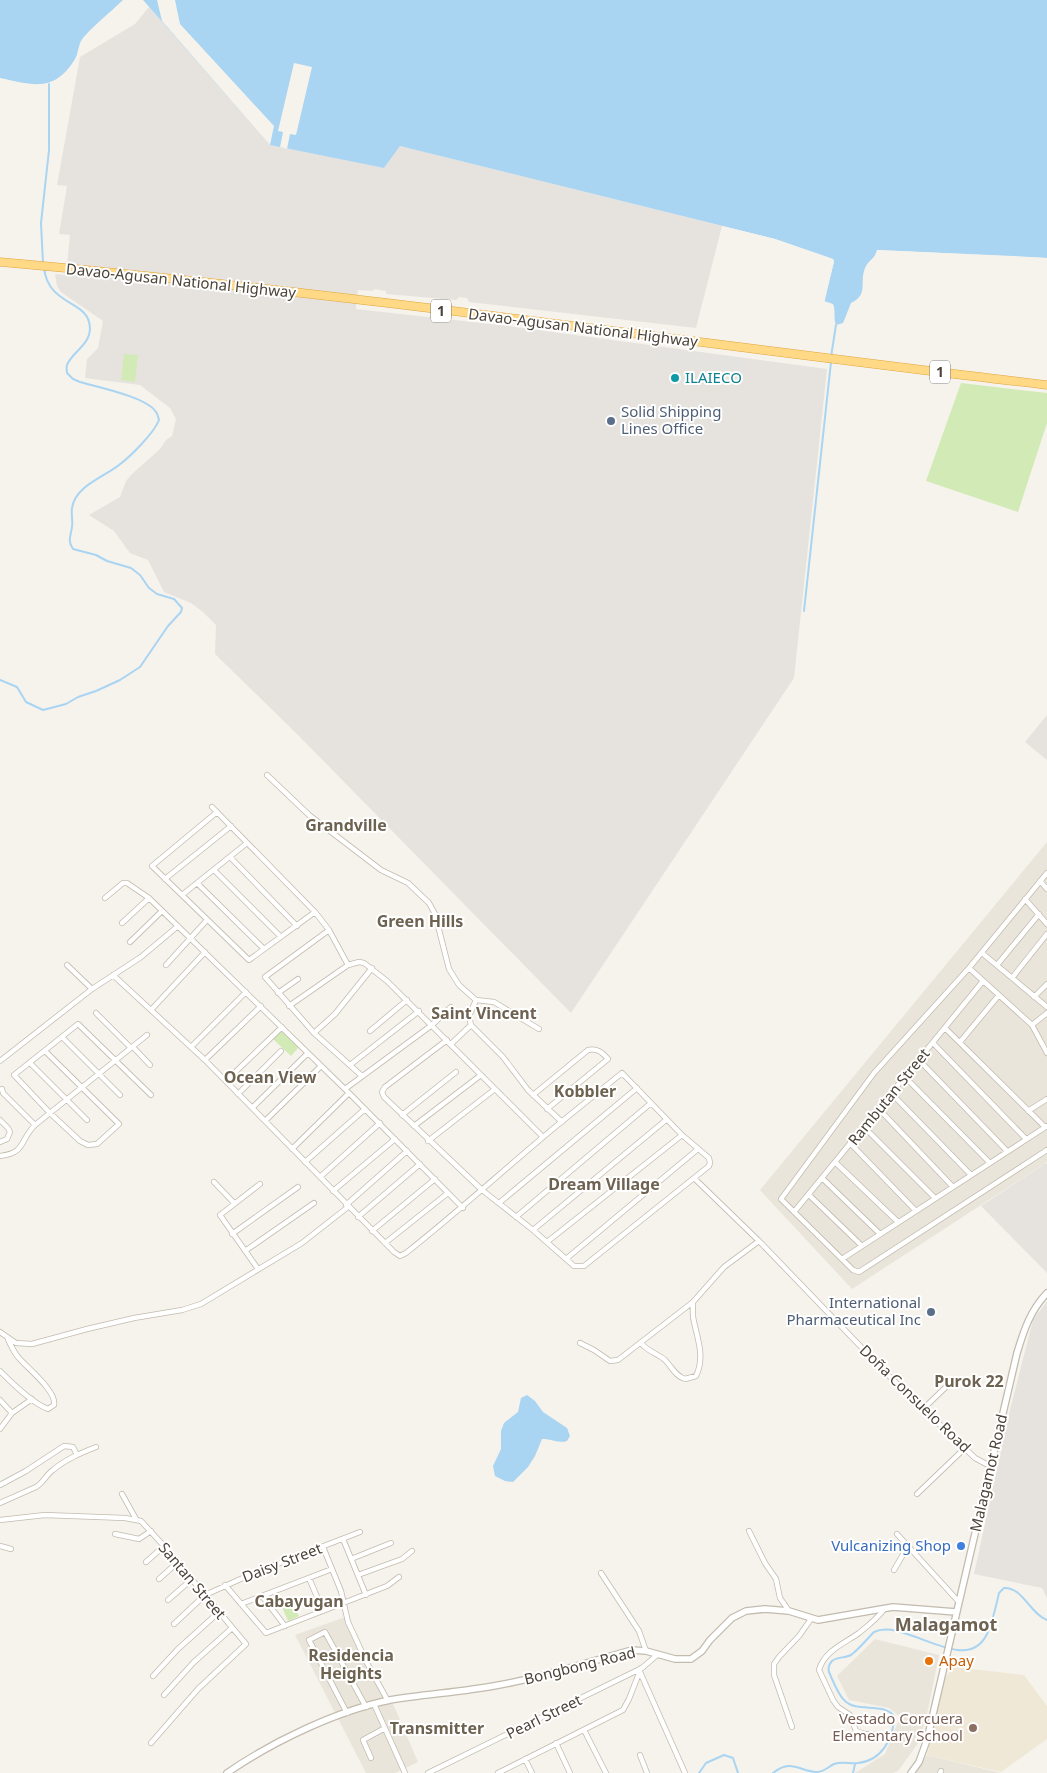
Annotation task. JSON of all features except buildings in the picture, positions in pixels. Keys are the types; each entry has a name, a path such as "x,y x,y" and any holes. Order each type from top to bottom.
{"highway":[{"name":"Davao-Agusan National Highway","path":"0,262 365,302 1047,385"}],"street":[{"path":"267,775 309,815 323,824 377,868 408,883 428,903 435,914 440,939 451,975 459,985 476,1000 494,1002 539,1029"},
{"path":"212,807 315,912 329,930 348,966"},
{"path":"217,812 152,866 249,960 315,912"},
{"path":"165,879 231,826"},
{"path":"182,895 247,843"},
{"path":"230,857 297,926"},
{"path":"214,870 281,937"},
{"path":"1047,873 982,953 874,1073 781,1199 853,1270 856,1272 862,1271 1047,1150"},
{"path":"1040,881 1047,889"},
{"path":"105,898 123,883 127,882 148,898 380,1123 463,1208"},
{"path":"198,883 264,949"},
{"path":"122,923 148,898"},
{"path":"1025,899 1047,924"},
{"path":"130,942 162,911"},
{"path":"997,965 1038,914"},
{"path":"166,965 208,920"},
{"path":"0,1061 92,989 141,956 178,926"},
{"path":"329,930 265,977 314,1033 362,1076"},
{"path":"1012,978 1047,934"},
{"path":"151,1010 205,952"},
{"path":"982,953 1047,1007"},
{"path":"289,1006 348,966 359,962 372,968 419,1011 543,1137"},
{"path":"67,965 92,989"},
{"path":"314,1033 335,1014 372,968"},
{"path":"969,968 1032,1025 1047,1053"},
{"path":"114,975 205,1060 347,1206 397,1254 403,1255 463,1208 482,1190 543,1137 622,1073 666,1120 709,1158 708,1168 584,1266 578,1267 482,1190 384,1098 383,1089 447,1040"},
{"path":"278,993 298,979"},
{"name":"Rambutan Street","path":"794,1212 983,981"},
{"path":"1034,996 1047,984"},
{"path":"191,1047 246,992"},
{"path":"960,1042 1000,995"},
{"path":"370,1030 407,1000"},
{"path":"476,1000 469,1016 471,1025 504,1057 533,1095 562,1122"},
{"path":"205,1060 261,1006"},
{"path":"345,1089 432,1025 452,1007"},
{"path":"350,1065 419,1011"},
{"path":"96,1013 150,1065"},
{"path":"1032,1025 1047,1013"},
{"path":"45,1051 119,1124 96,1144 84,1144 50,1114 14,1075 78,1024 151,1095"},
{"path":"451,1044 471,1025"},
{"path":"226,1081 282,1027"},
{"path":"842,1259 1046,1126 1028,1111 945,1028"},
{"path":"0,1156 10,1155 19,1150 25,1138 35,1126 147,1035"},
{"path":"62,1037 120,1095"},
{"path":"933,1043 1026,1139"},
{"path":"533,1095 588,1050 600,1051 608,1058 547,1109"},
{"path":"238,1094 281,1052"},
{"path":"252,1108 308,1053"},
{"path":"919,1060 1007,1151"},
{"path":"30,1063 87,1120"},
{"path":"265,1122 322,1066"},
{"path":"402,1115 456,1072"},
{"path":"414,1126 481,1075"},
{"path":"905,1077 990,1163"},
{"path":"499,1203 637,1088"},
{"path":"2,1089 3,1093 35,1126"},
{"path":"428,1140 496,1089"},
{"path":"292,1149 349,1093"},
{"path":"892,1093 971,1175"},
{"path":"1028,1111 1047,1099"},
{"path":"516,1217 651,1103"},
{"path":"305,1162 365,1109"},
{"path":"879,1109 953,1187"},
{"path":"0,1120 10,1132 8,1138 0,1142"},
{"path":"533,1230 666,1120"},
{"path":"320,1177 380,1123"},
{"path":"864,1127 935,1198"},
{"path":"547,1242 682,1135"},
{"path":"333,1191 395,1139"},
{"path":"850,1143 916,1210"},
{"path":"566,1259 698,1149"},
{"path":"0,1332 16,1343 32,1344 134,1318 192,1308 210,1300 302,1243 347,1206 407,1151"},
{"path":"835,1162 898,1222"},
{"path":"358,1217 420,1164"},
{"path":"372,1231 435,1178"},
{"path":"822,1178 880,1234"},
{"name":"Doña Consuelo Road","path":"695,1179 759,1241 891,1378 965,1448 979,1460 990,1466"},
{"path":"214,1182 234,1203"},
{"path":"258,1269 220,1215 260,1184"},
{"path":"232,1234 298,1187"},
{"path":"385,1243 448,1193"},
{"path":"809,1195 862,1246"},
{"path":"245,1251 314,1203"},
{"path":"580,1343 594,1350 610,1362 614,1362 642,1343 694,1302 724,1267 759,1241"},
{"name":"Malagamot Road","path":"910,1773 916,1768 923,1752 1017,1353 1033,1310 1047,1293"},
{"path":"642,1343 647,1350 663,1358 679,1377 685,1380 696,1376 701,1361 698,1334 693,1320 694,1302"},
{"path":"0,1371 32,1399 48,1409 54,1405 55,1402 46,1387 18,1358 8,1339"},
{"path":"923,1409 948,1386"},
{"path":"0,1429 12,1413 32,1399"},
{"path":"0,1400 12,1413"},
{"path":"0,1485 26,1471 64,1446 73,1447 77,1455"},
{"path":"0,1503 36,1487 54,1469 77,1455 96,1447"},
{"path":"917,1494 965,1448"},
{"path":"122,1494 136,1520"},
{"path":"0,1520 44,1515 136,1520"},
{"name":"Santan Street","path":"136,1520 151,1531 246,1644 198,1689 151,1744"},
{"path":"114,1534 139,1539 151,1531"},
{"path":"749,1531 764,1563 776,1579 780,1598 789,1611"},
{"name":"Daisy Street","path":"174,1624 205,1595 360,1532"},
{"path":"897,1534 959,1602"},
{"path":"343,1539 366,1595"},
{"path":"351,1559 391,1543"},
{"path":"0,1546 11,1549"},
{"path":"146,1562 164,1546"},
{"path":"894,1570 908,1546"},
{"path":"323,1547 344,1603 348,1622 361,1651 388,1701"},
{"path":"358,1574 402,1559 412,1551"},
{"path":"159,1579 178,1562"},
{"path":"241,1604 332,1569"},
{"path":"601,1573 639,1631 646,1651"},
{"path":"226,1585 266,1633 366,1595 387,1586 400,1577"},
{"path":"310,1578 323,1612"},
{"path":"168,1600 192,1579"},
{"path":"262,1596 285,1626"},
{"name":"Bongbong Road","path":"227,1773 301,1731 374,1704 499,1686 557,1672 632,1650 646,1651 675,1659 692,1659 702,1651 724,1624 738,1614 764,1609 789,1611 811,1619 828,1619 886,1608 902,1607 956,1612"},
{"path":"878,1735 856,1731 850,1716 838,1707 833,1700 819,1670 830,1652 870,1624 886,1608"},
{"path":"153,1676 178,1649 219,1612"},
{"path":"792,1726 774,1675 774,1664 778,1657 799,1636 811,1619"},
{"path":"164,1695 194,1662 232,1628"},
{"path":"347,1713 309,1640 325,1632 366,1706"},
{"name":"Pearl Street","path":"428,1773 641,1670 657,1655"},
{"path":"498,1773 623,1710 641,1670"},
{"path":"641,1670 685,1773"},
{"path":"374,1704 405,1773"},
{"path":"371,1758 363,1740 385,1728"},
{"path":"584,1730 606,1773"},
{"path":"556,1744 570,1773"},
{"path":"640,1755 647,1773"},
{"path":"525,1759 532,1773"}],"shaded area":[{"path":"149,7 270,145 384,168 400,146 722,226 696,328 469,302 467,298 459,297 456,300 386,294 386,291 374,289 373,291 358,290 356,309 508,326 827,369 794,678 571,1013 298,735 215,654 216,625 191,603 164,592 148,560 130,553 114,531 89,515 120,497 126,481 172,436 176,419 170,408 140,385 85,378 87,359 98,348 103,321 61,292 57,286 55,274 66,275 70,235 59,234 67,186 57,185 80,57 135,24"},
{"path":"659,347 745,359 742,376 669,366 669,362 657,361"},
{"path":"1047,715 1047,760 1025,742"},
{"path":"1047,842 1047,1162 852,1289 760,1190"},
{"path":"1047,1164 1047,1273 981,1206"},
{"path":"1047,1301 1047,1598 1042,1588 974,1574 1009,1414 1033,1320"},
{"path":"348,1616 368,1662 394,1706 418,1762 395,1773 366,1773 295,1635"},
{"path":"875,1639 939,1655 927,1714 919,1742 898,1771 893,1773 855,1773 885,1754 900,1717 889,1708 849,1700 837,1676"},
{"name":"Vestado Corcuera Elementary School","path":"954,1667 1024,1675 1047,1706 1047,1739 1001,1772 927,1755 944,1679"},
{"path":"927,1755 1001,1773 916,1773"}],"green space":[{"path":"124,354 138,355 135,382 121,380"},
{"path":"961,383 1047,393 1047,423 1018,512 926,481"},
{"path":"282,1030 299,1047 291,1056 273,1039"},
{"path":"289,1596 299,1616 288,1621 279,1600"}],"water":[{"path":"0,0 123,0 84,37 75,59 67,70 51,82 33,84 0,78"},
{"path":"143,0 1047,0 1047,258 877,250 875,256 866,266 860,296 851,303 843,323 836,325 833,304 824,301 834,262 833,259 775,239 400,146 384,168 270,145"},
{"path":"527,1395 535,1401 543,1412 567,1428 570,1436 564,1442 542,1439 528,1467 513,1482 505,1481 495,1476 493,1466 501,1449 501,1431 504,1423 518,1412 521,1398"}],"pier":[{"path":"157,0 175,0 180,24 274,126 270,145 162,21"},
{"path":"294,63 312,67 296,135 290,134 287,149 280,147 283,132 278,131"},
{"path":"722,226 775,239 833,259 824,304 822,301 831,261 774,241 722,229"},
{"path":"877,250 1047,258 1047,261 879,253 876,259"}],"waterway":[{"path":"43,263 41,223 49,150 49,84"},
{"path":"0,680 17,687 26,702 43,710 66,704 78,697 120,680 140,667 168,626 181,612 182,608 174,599 157,594 149,588 140,575 131,568 73,549 71,546 72,508 78,494 130,456 147,438 159,420 156,412 143,402 121,393 80,382 73,379 67,373 67,366 70,360 89,336 89,322 86,315 52,289 44,268"},
{"path":"831,357 836,325"},
{"path":"804,611 831,362"},
{"path":"773,1773 791,1766 819,1772 837,1763 866,1761 873,1758 885,1747 892,1733 894,1716 884,1709 850,1705 838,1692 828,1669 832,1661 851,1655 874,1632 887,1630 902,1632 950,1649 965,1650 977,1646 987,1634 993,1619 999,1593 1004,1588 1016,1592 1041,1617 1047,1620"},
{"path":"699,1773 706,1763 724,1755 733,1758 738,1773"},
{"path":"853,1773 855,1764"}],"place":[{"name":"ILAIECO","path":"675,378"},
{"name":"Solid Shipping Lines Office","path":"611,421"},
{"name":"International Pharmaceutical Inc","path":"931,1312"},
{"name":"Vulcanizing Shop","path":"961,1546"},
{"name":"Apay","path":"929,1661"},
{"name":"Vestado Corcuera Elementary School","path":"973,1728"}],"district":[{"name":"Grandville","path":"346,825"},
{"name":"Green Hills","path":"420,921"},
{"name":"Saint Vincent","path":"484,1013"},
{"name":"Ocean View","path":"270,1077"},
{"name":"Kobbler","path":"585,1091"},
{"name":"Dream Village","path":"604,1184"},
{"name":"Purok 22","path":"969,1381"},
{"name":"Cabayugan","path":"299,1601"},
{"name":"Malagamot","path":"946,1625"},
{"name":"Residencia Heights","path":"351,1664"},
{"name":"Transmitter","path":"437,1728"}]}
